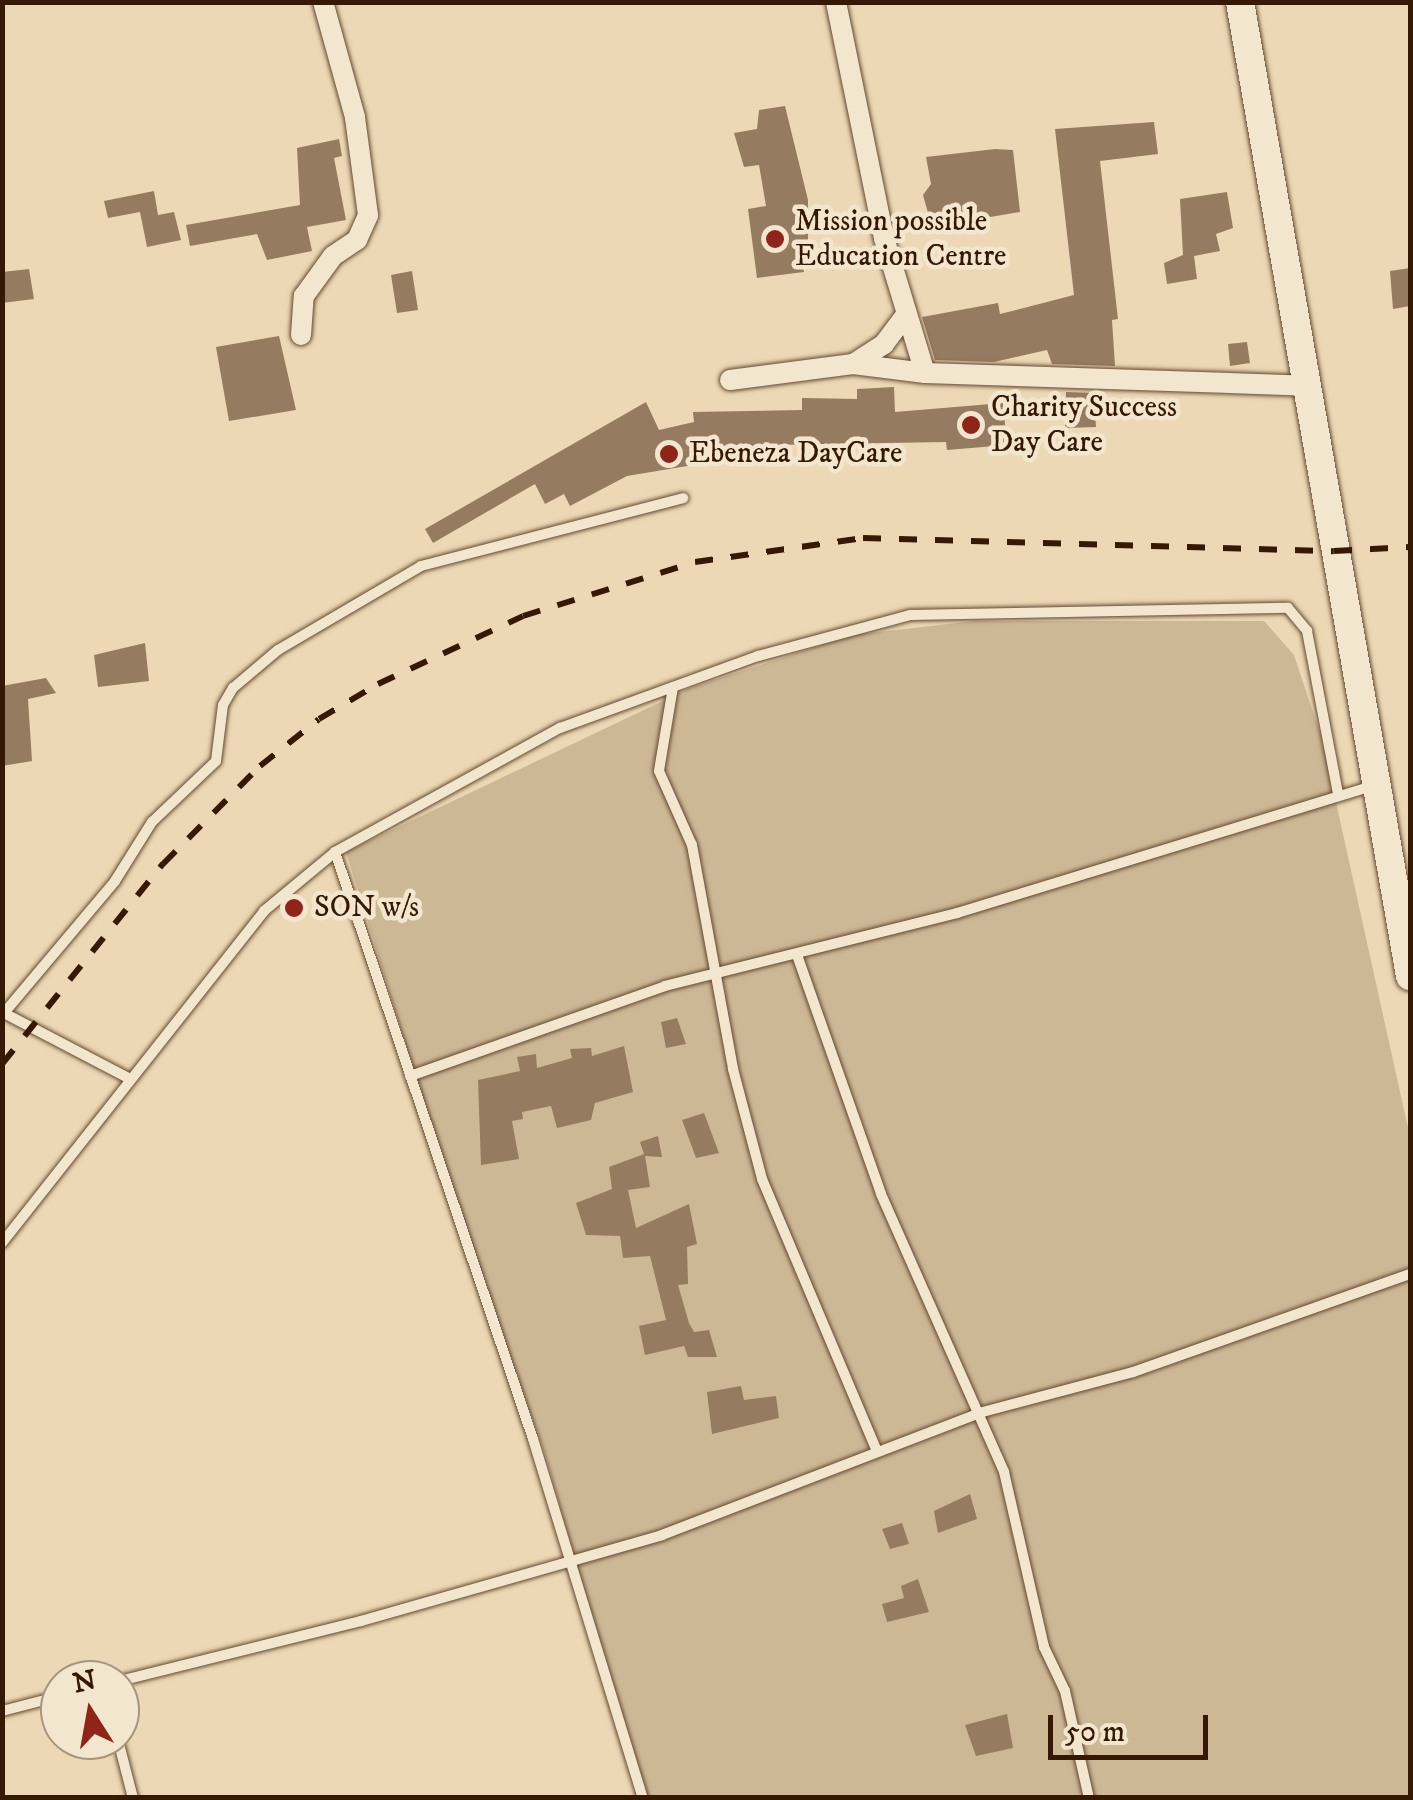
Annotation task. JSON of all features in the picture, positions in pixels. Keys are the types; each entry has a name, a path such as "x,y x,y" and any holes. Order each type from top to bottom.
{"street":[{"path":"301,336 304,296 333,256 358,240 368,215 355,117 324,2"},
{"path":"836,2 904,317 924,373"},
{"path":"1240,2 1376,784 1407,939 1410,976"},
{"path":"853,364 884,344 904,317"},
{"path":"730,380 853,364 924,373 1307,386"}],"lane":[{"path":"128,1078 4,1013 115,881 152,822 216,761 223,706 233,688 278,650 421,566 683,498"},
{"path":"2,1243 128,1078 264,911 335,852 517,749 673,686 896,617 1279,606 1295,612 1306,631 1338,794"},
{"path":"673,686 659,771 692,844 716,974 762,1179 877,1451"},
{"path":"410,1076 626,998 798,955 1376,784"},
{"path":"335,852 573,1562 643,1798"},
{"path":"798,955 880,1194 1004,1472 1044,1647 1065,1690 1089,1798"},
{"path":"140,1676 573,1562 729,1513 979,1413 1133,1372 1410,1274"},
{"path":"2,1711 40,1701"},
{"path":"123,1760 132,1798"}],"shaded area":[{"path":"974,621 1264,621 1294,655 1322,739 1410,1137 1410,1797 644,1797 542,1444 477,1272 346,852 690,688 853,635"}],"building":[{"path":"785,106 808,200 808,248 801,256 804,272 757,278 748,209 766,206 759,165 744,167 734,133 757,129 759,110"},
{"path":"1154,122 1158,154 1100,161 1118,319 1112,320 1115,366 1052,364 1047,350 994,362 935,360 922,317 998,303 1000,314 1074,295 1055,129"},
{"path":"339,139 342,156 334,158 346,220 307,227 312,251 267,260 257,234 190,246 186,225 300,205 297,148"},
{"path":"1013,150 1020,212 932,227 923,195 931,184 926,157"},
{"path":"154,191 158,215 174,212 181,240 147,247 140,212 108,218 104,201"},
{"path":"1227,192 1233,228 1216,234 1220,251 1194,256 1197,279 1167,284 1164,263 1183,255 1180,199"},
{"path":"1410,268 1410,306 1393,309 1390,271"},
{"path":"29,269 34,299 2,303 2,272"},
{"path":"412,271 418,310 397,313 391,275"},
{"path":"279,336 296,410 229,421 216,347"},
{"path":"1247,342 1250,363 1230,366 1228,344"},
{"path":"894,387 895,412 1003,403 1007,445 947,450 946,442 769,445 771,452 627,476 570,506 564,494 545,504 535,484 433,543 425,529 646,402 659,430 694,422 693,412 802,410 802,398 857,399 857,389"},
{"path":"1066,392 1094,393 1096,427 1065,428"},
{"path":"145,643 149,681 98,687 94,655"},
{"path":"46,678 56,693 28,699 32,761 2,766 2,686"},
{"path":"677,1018 686,1044 666,1048 661,1022"},
{"path":"624,1046 633,1092 595,1103 591,1120 557,1128 551,1106 522,1112 523,1119 512,1121 519,1159 481,1165 478,1080 520,1071 517,1057 536,1054 537,1068 572,1058 570,1049 591,1048 592,1056"},
{"path":"704,1113 719,1153 696,1158 682,1120"},
{"path":"658,1136 662,1157 645,1156 650,1187 628,1190 636,1228 689,1204 697,1244 687,1247 688,1284 678,1285 689,1323 694,1332 709,1330 717,1357 688,1357 684,1346 645,1355 639,1326 666,1320 650,1256 623,1258 620,1236 586,1235 576,1203 612,1189 609,1167 644,1154 640,1142"},
{"path":"741,1386 744,1400 776,1396 779,1418 712,1434 707,1392"},
{"path":"970,1494 977,1519 938,1533 934,1511"},
{"path":"902,1523 909,1544 890,1549 882,1529"},
{"path":"918,1579 929,1612 887,1622 882,1604 904,1598 901,1586"},
{"path":"1007,1714 1013,1748 976,1756 965,1725"}],"railway":[{"path":"2,1064 163,864 260,766 319,719 378,684 523,616 695,562 863,538 1334,551 1410,547"}],"place":[{"name":"Mission possible Education Centre","path":"775,239"},
{"name":"Charity Success Day Care","path":"971,425"},
{"name":"Ebeneza DayCare","path":"669,454"},
{"name":"SON w/s","path":"294,908"}]}
